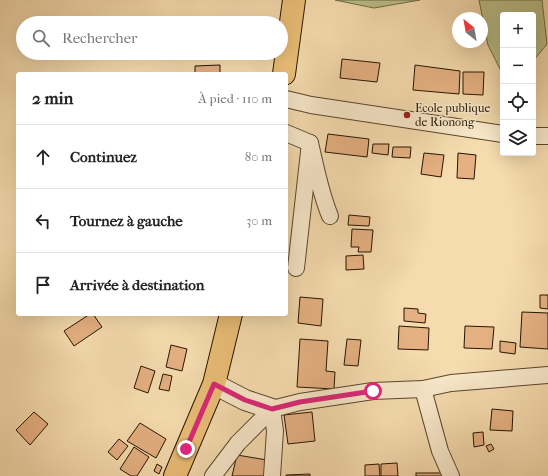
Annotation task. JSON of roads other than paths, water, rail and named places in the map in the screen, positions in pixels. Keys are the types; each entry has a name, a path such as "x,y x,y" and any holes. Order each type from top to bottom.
{"main road":[{"path":"288,44 294,0"},
{"path":"284,72 286,60"},
{"path":"175,476 214,384 230,316"}],"street":[{"path":"288,99 311,105 500,134"},
{"path":"288,134 310,142"},
{"path":"536,136 548,136"},
{"path":"310,142 319,186 330,216"},
{"path":"296,268 310,142"},
{"path":"214,384 245,400 272,409 323,398 373,391 423,389 451,383 548,375"},
{"path":"423,389 440,451 452,476"},
{"path":"214,476 238,443 272,409"},
{"path":"272,409 275,431 272,476"}],"place":[{"name":"Ecole publique de Rionong","path":"407,115"}]}
